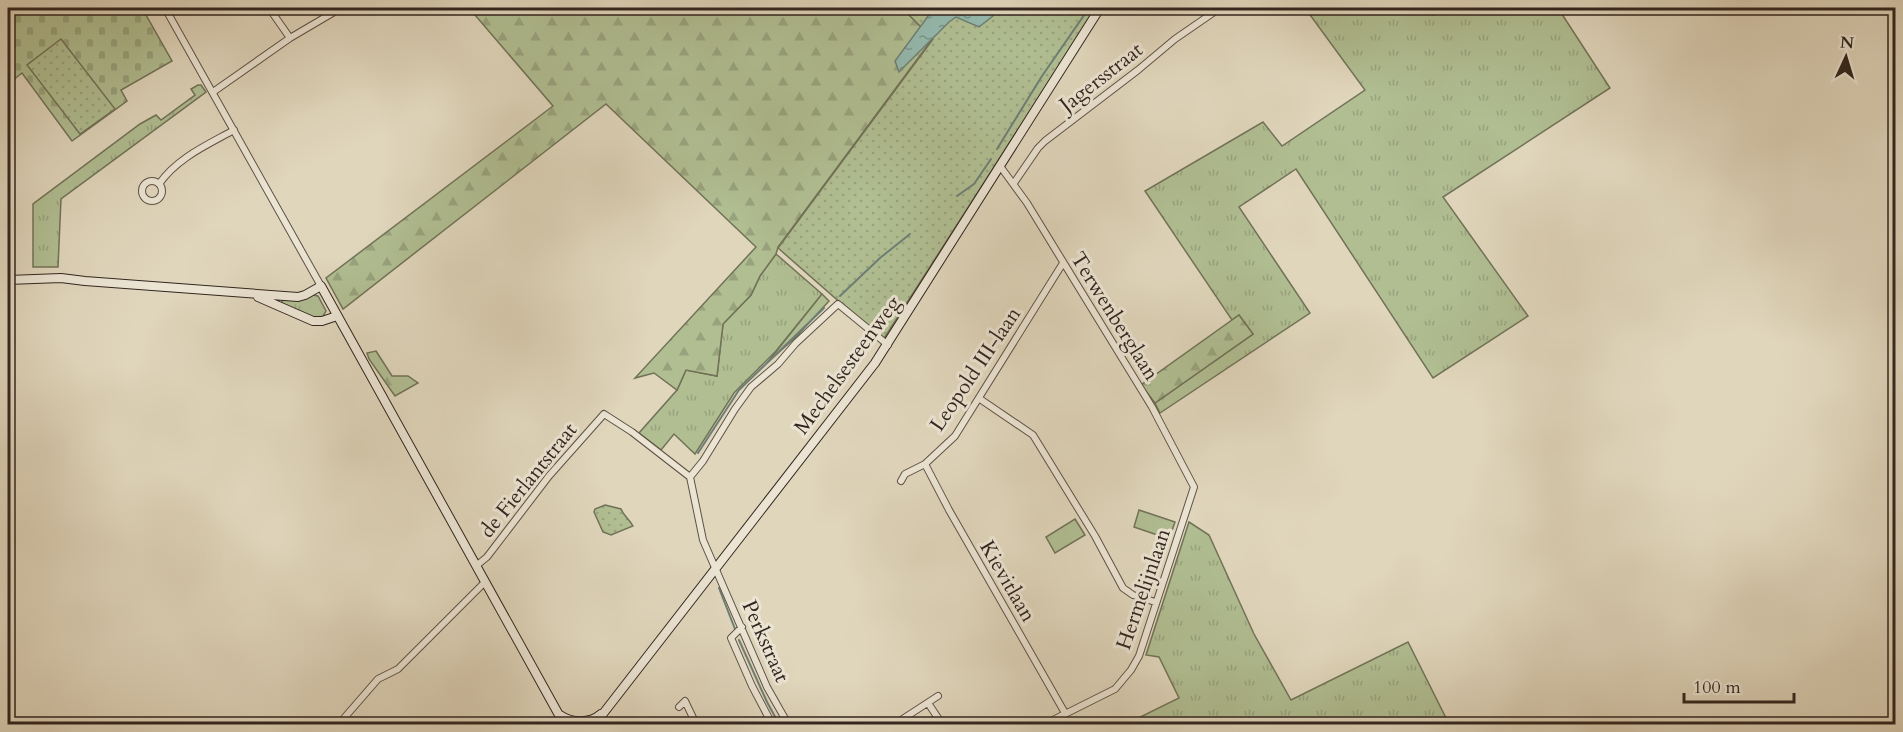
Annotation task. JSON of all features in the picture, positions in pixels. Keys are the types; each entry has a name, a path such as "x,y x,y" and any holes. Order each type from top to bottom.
{"main road":[{"name":"Mechelsesteenweg","path":"595,724 888,345 1100,8"},
{"path":"8,280 61,278 255,296 313,321 322,321 337,316"},
{"path":"255,296 259,294 298,297 321,286 564,724"},
{"path":"558,713 568,719 590,720 598,717 608,708"}],"street":[{"path":"165,8 321,286"},
{"path":"269,8 290,38"},
{"path":"213,92 290,38 341,8"},
{"name":"Jagersstraat","path":"1014,183 1045,141 1175,39 1220,8"},
{"path":"159,184 168,172 196,151 234,130"},
{"name":"Terwenberglaan","path":"1000,166 1014,183 1152,407 1194,487"},
{"name":"Leopold III-laan","path":"901,481 905,474 925,464 955,436 1063,263"},
{"path":"690,477 704,461 751,387 778,364 796,343 838,304 888,345"},
{"path":"980,399 1033,435 1095,536 1123,588 1133,595 1155,602"},
{"name":"de Fierlantstraat","path":"476,566 487,557 549,476 604,414 632,432 690,477"},
{"name":"Kievitlaan","path":"925,464 1065,713"},
{"name":"Perkstraat","path":"690,477 702,536 773,699 788,724"},
{"name":"Hermelijnlaan","path":"1045,724 1115,689 1131,670 1139,656 1194,487"},
{"path":"342,724 345,717 378,679 398,669 485,582"},
{"path":"742,627 731,638 772,724"},
{"path":"895,724 938,696"},
{"path":"679,707 685,701 696,724"},
{"path":"928,703 942,724"}],"green space":[{"path":"8,8 142,8 172,61 121,90 127,101 72,141 22,73 8,84"},
{"path":"469,8 902,8 933,38 778,247 751,295 723,324 717,376 686,370 677,390 654,373 635,378 756,247 606,104 343,309 326,278 553,106"},
{"path":"902,8 1096,8 883,340 778,248 933,39"},
{"path":"1305,8 1427,8 1433,15 1445,8 1558,8 1610,88 1443,197 1528,316 1433,378 1296,169 1239,207 1310,313 1160,413 1155,403 1253,334 1239,315 1232,320 1145,191 1263,122 1282,146 1365,90"},
{"path":"61,39 115,109 80,134 27,65"},
{"path":"201,85 206,92 61,199 58,267 33,267 33,204 140,124 156,115 161,120 195,95 191,89"},
{"path":"776,254 822,294 776,351 734,393 695,454 674,434 661,450 639,433 677,390 686,370 717,376 723,324 751,295 760,276"},
{"path":"822,294 829,301 796,337 767,363"},
{"path":"313,295 318,296 326,311 322,318 311,318 281,303 284,299 308,298"},
{"path":"1239,315 1253,334 1155,403 1141,385"},
{"path":"376,351 392,376 408,376 418,383 395,396 369,359 367,353"},
{"path":"605,505 621,509 633,526 611,535 603,532 594,512 595,509"},
{"path":"1139,510 1175,522 1169,539 1134,527"},
{"path":"1075,519 1085,535 1055,553 1046,537"},
{"path":"1189,522 1209,535 1254,634 1291,700 1408,642 1449,724 1131,724 1130,722 1179,698 1159,657 1146,655"}],"water":[{"path":"934,8 1001,8 979,27 956,17 899,72 895,61"}],"waterway":[{"path":"997,149 1042,76 1089,8"},
{"path":"957,196 974,184 991,159"},
{"path":"840,296 880,258 910,234"},
{"path":"698,453 739,390 824,308"},
{"path":"719,588 735,629"},
{"path":"739,640 779,724"}]}
